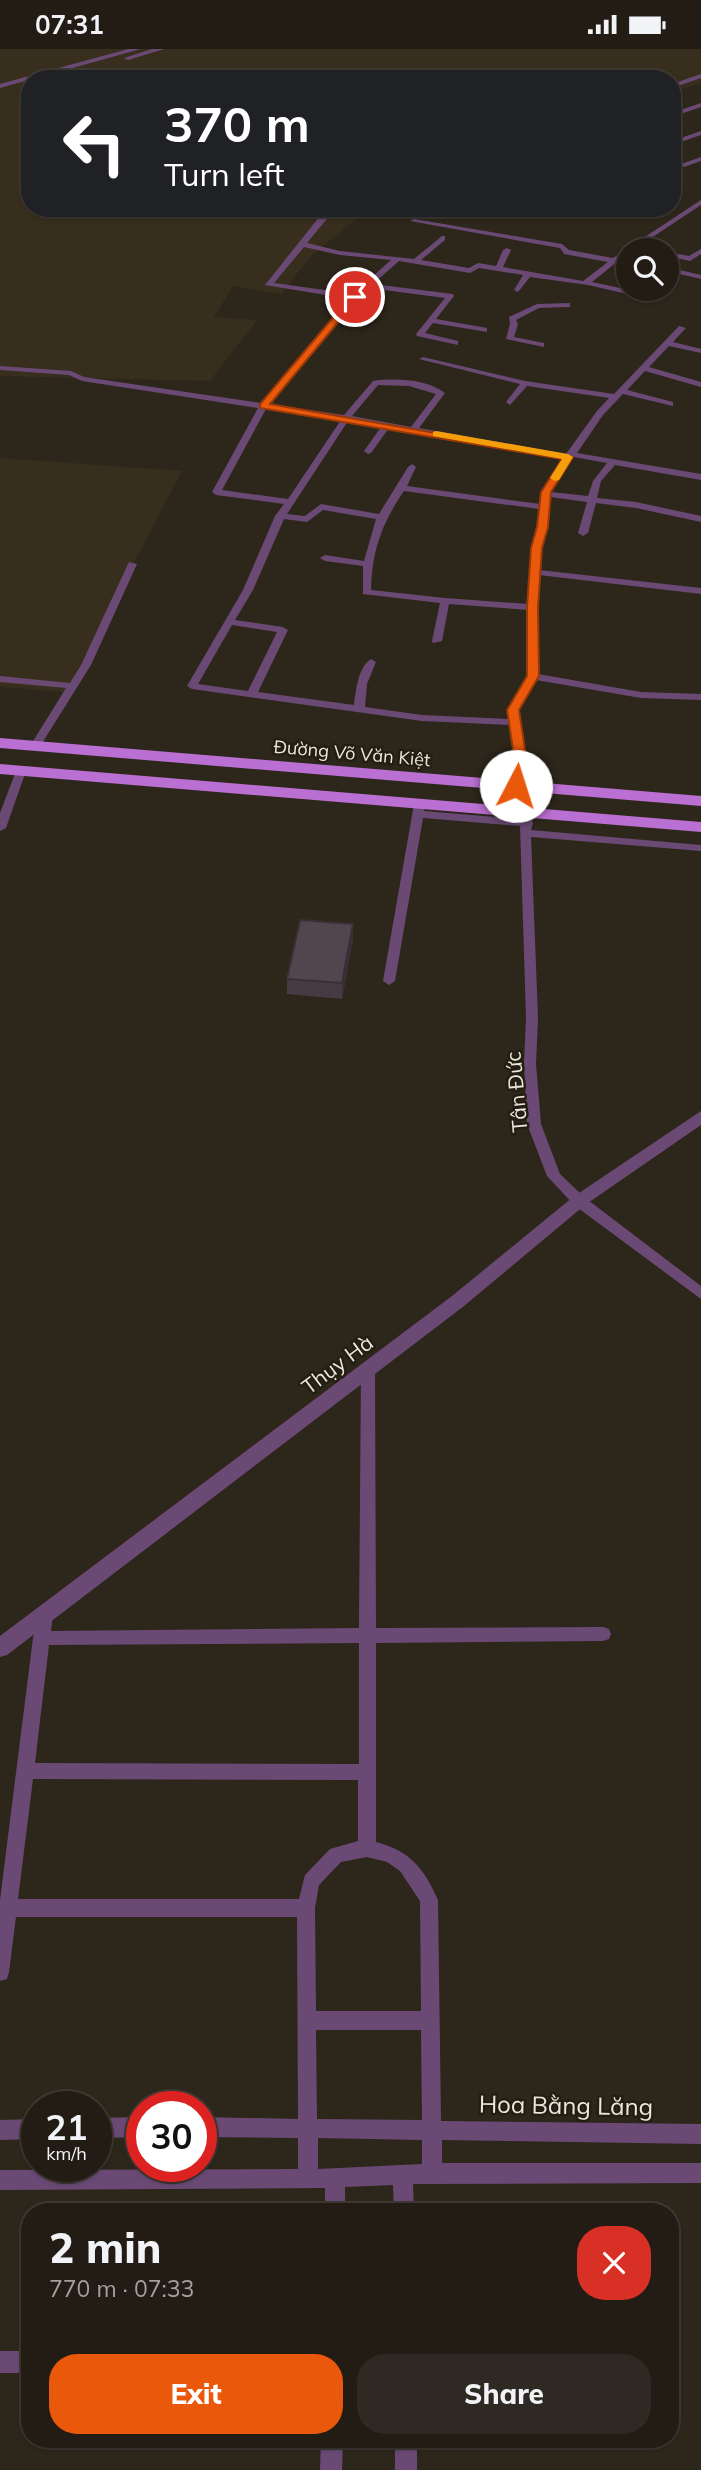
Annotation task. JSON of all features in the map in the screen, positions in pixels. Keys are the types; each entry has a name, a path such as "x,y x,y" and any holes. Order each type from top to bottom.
{"highway":[{"name":"Đường Võ Văn Kiệt","path":"0,743 701,801"},
{"path":"0,769 18,776 419,809 526,823 701,827"}],"street":[{"path":"59,70 137,49"},
{"path":"85,70 160,49"},
{"path":"681,83 701,76"},
{"path":"0,86 21,80"},
{"path":"681,86 701,88"},
{"path":"0,94 21,88"},
{"path":"681,112 701,107"},
{"path":"681,140 701,132"},
{"path":"681,164 701,159"},
{"path":"681,215 701,202"},
{"path":"324,217 269,285 355,297"},
{"path":"647,238 678,217"},
{"path":"414,221 562,246 568,252 616,260"},
{"path":"416,261 442,238"},
{"path":"302,244 341,253 397,258 470,271 478,265 616,290"},
{"path":"499,269 507,250"},
{"path":"679,257 690,259 701,251"},
{"path":"290,502 216,492 263,406 355,297 397,258"},
{"path":"587,283 616,261"},
{"path":"679,272 701,277"},
{"path":"518,290 528,274"},
{"path":"368,286 450,296 420,334 455,343"},
{"path":"541,345 510,339 514,324 512,319 537,306 567,305"},
{"path":"430,320 484,330"},
{"path":"516,786 520,756 513,710 533,676 534,572 546,493 600,413 682,328"},
{"path":"667,343 701,351"},
{"path":"423,359 525,383 618,394 670,404"},
{"path":"643,367 701,385"},
{"path":"0,369 71,373 82,379 346,418 701,477"},
{"path":"413,430 441,393 408,381 376,383 346,418 281,516 248,590 192,686 422,718 515,722"},
{"path":"510,402 525,383"},
{"path":"368,451 387,425"},
{"path":"583,533 597,481 613,462"},
{"path":"412,467 403,488 382,517 368,564 366,592 533,607"},
{"path":"403,488 545,507"},
{"path":"546,493 701,519"},
{"path":"281,516 307,519 321,507 382,517"},
{"path":"325,558 368,564"},
{"path":"35,746 86,666 132,564"},
{"path":"534,572 701,591"},
{"path":"437,641 445,601"},
{"path":"229,622 283,630 251,695"},
{"path":"359,710 362,684 371,662"},
{"path":"533,676 641,695 701,697"},
{"path":"0,678 72,686"},
{"path":"0,787 18,776"},
{"path":"0,828 18,776"},
{"path":"389,981 419,809"},
{"path":"526,823 701,848"},
{"name":"Tân Đức","path":"526,823 532,1018 530,1063 534,1124 554,1176 579,1201 701,1294"},
{"name":"Thụy Hà","path":"0,1647 368,1369 522,1250 579,1201 701,1117"},
{"path":"367,1848 368,1369"},
{"path":"0,1972 45,1614"},
{"path":"41,1638 368,1634 603,1635"},
{"path":"25,1771 367,1772"},
{"path":"308,2179 306,1908 311,1881 337,1855 367,1848 394,1854 414,1871 429,1900 432,2173"},
{"path":"8,1908 306,1908"},
{"path":"306,2021 430,2020"},
{"name":"Hoa Bằng Lăng","path":"217,2127 701,2134"},
{"path":"0,2130 21,2129"},
{"path":"0,2180 308,2179 432,2173 701,2173"},
{"path":"403,2174 404,2203"},
{"path":"335,2177 335,2203"},
{"path":"0,2362 21,2362"},
{"path":"331,2470 332,2448"},
{"path":"406,2448 407,2470"}],"shaded area":[{"path":"0,49 701,49 701,83 681,90 681,70 21,70 21,217 358,217 311,256 281,294 233,286 214,317 257,320 210,381 0,376"},
{"path":"0,458 182,471 66,692 0,687"}],"building":[{"path":"300,920 353,924 342,983 287,979"}],"slow traffic":[{"path":"436,434 568,457 555,478"}],"route":[{"path":"355,297 263,406 568,457 546,492 542,527 536,548 533,676 513,710 520,756 516,786"}]}
